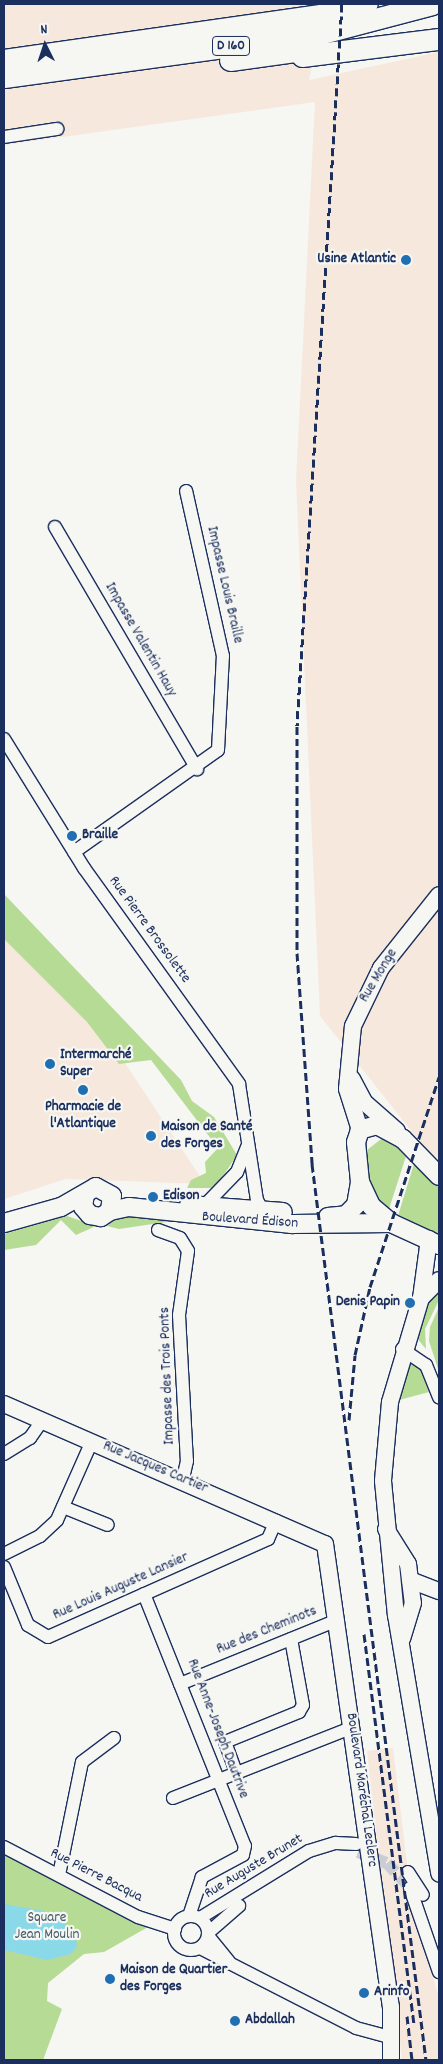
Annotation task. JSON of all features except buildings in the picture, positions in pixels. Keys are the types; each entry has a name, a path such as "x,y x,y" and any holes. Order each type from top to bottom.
{"highway":[{"name":"D 160","path":"4,77 30,64 315,16 367,4"},
{"name":"D 160","path":"4,60 30,64 318,34 432,4"},
{"path":"4,51 30,64 53,80 274,56 358,39 439,16"},
{"path":"274,56 294,57 439,39"}],"main road":[{"path":"434,1242 391,1223 371,1206 360,1182 356,1142 360,1130 377,1125 403,1139 439,1176"},
{"name":"Boulevard Édison","path":"85,1203 96,1217 111,1204 205,1206 346,1215 356,1204 360,1182"},
{"name":"Boulevard Édison","path":"4,1223 61,1207 85,1203 101,1187 111,1204"},
{"name":"Boulevard Édison","path":"111,1204 281,1224 391,1223"}],"street":[{"path":"4,137 57,129"},
{"name":"Impasse Louis Braille","path":"74,852 197,769 218,750 223,656 186,491"},
{"name":"Impasse Valentin Hauy","path":"55,527 197,769"},
{"name":"Rue Pierre Brossolette","path":"4,739 74,852 239,1084 259,1210"},
{"name":"Rue Monge","path":"360,1130 347,1089 350,1040 366,995 393,951 439,895"},
{"name":"Rue Monge","path":"349,1071 364,1102 403,1139"},
{"path":"205,1206 237,1172 248,1146"},
{"path":"259,1210 281,1224"},
{"name":"Impasse des Trois Ponts","path":"158,1230 180,1238 188,1251 179,1315 187,1461 183,1479"},
{"path":"434,1242 421,1298 402,1349 387,1430 385,1528 401,1641 439,1873"},
{"path":"421,1298 439,1280"},
{"path":"402,1349 426,1365 439,1398"},
{"name":"Rue Jacques Cartier","path":"4,1404 183,1479 276,1521 306,1532"},
{"path":"4,1454 30,1438 42,1421"},
{"path":"4,1554 40,1536 63,1507 92,1441"},
{"path":"63,1507 108,1525"},
{"name":"Rue Louis Auguste Lansier","path":"4,1567 28,1625 48,1638 268,1539 276,1521"},
{"path":"385,1528 408,1564 413,1603 401,1641"},
{"name":"Boulevard Maréchal Leclerc","path":"306,1532 321,1539 329,1553 393,2038 391,2060"},
{"path":"410,1580 439,1591"},
{"name":"Rue Anne-Joseph Dautrive","path":"144,1594 245,1846 243,1855 202,1878 195,1917"},
{"name":"Rue des Cheminots","path":"180,1684 338,1620"},
{"path":"237,1775 225,1742 299,1712 303,1705 291,1639"},
{"path":"173,1798 218,1778 237,1775 351,1728"},
{"path":"59,1875 82,1762 114,1738"},
{"name":"Rue Auguste Brunet","path":"174,1929 309,1851 336,1843 357,1848 332,1852 308,1861 227,1913 200,1948"},
{"name":"Rue Pierre Bacqua","path":"4,1847 138,1917 174,1929"},
{"path":"408,1872 422,1893 439,1947"},
{"path":"410,1888 439,1972"},
{"path":"195,1917 229,1962"},
{"path":"174,1929 180,1946 200,1948 356,2028 393,2038"}],"shaded area":[{"path":"4,4 325,4 309,80 439,52 439,1159 425,1148 320,1016 296,481 315,102 4,145"},
{"path":"4,918 121,1057 205,1184 66,1179 4,1199"},
{"path":"393,1748 411,1897 439,1998 439,2060 402,2060 367,1751"}],"green space":[{"path":"4,894 181,1080 192,1101 214,1117 237,1155 215,1188 187,1188 191,1180 206,1173 205,1162 218,1148 151,1060 119,1064 87,1022 4,939"},
{"path":"385,1136 408,1150 388,1212 370,1192 367,1150"},
{"path":"417,1154 439,1181 439,1235 397,1219"},
{"path":"131,1214 173,1221 119,1229 107,1226 118,1216"},
{"path":"67,1216 96,1226 76,1235 61,1220 36,1245 4,1250 4,1234"},
{"path":"439,1287 439,1300 425,1329 426,1349 416,1337 419,1318"},
{"path":"439,1307 439,1372 429,1341 430,1327"},
{"path":"408,1364 419,1365 429,1392 399,1400"},
{"name":"Square Jean Moulin","path":"5,1854 148,1927 104,1952 84,1954 48,1983 47,2001 62,2009 43,2060 4,2060"}],"water":[{"path":"4,1904 45,1911 75,1931 77,1947 71,1954 47,1960 4,1950"}],"tunnel":[{"path":"358,1852 387,1863 410,1888"}],"railway":[{"path":"342,4 297,726 297,953 312,1164 426,2060"},
{"path":"349,1420 355,1355 370,1287 439,1077"},
{"path":"364,1634 414,2026"},
{"path":"407,2016 412,2060"}],"place":[{"name":"Usine Atlantic","path":"406,260"},
{"name":"Braille","path":"72,836"},
{"name":"Intermarché Super","path":"50,1064"},
{"name":"Pharmacie de l'Atlantique","path":"83,1090"},
{"name":"Maison de Santé des Forges","path":"151,1136"},
{"name":"Edison","path":"153,1197"},
{"name":"Denis Papin","path":"410,1303"},
{"name":"Maison de Quartier des Forges","path":"110,1979"},
{"name":"Arinfo","path":"364,1993"},
{"name":"Abdallah","path":"235,2021"}]}
